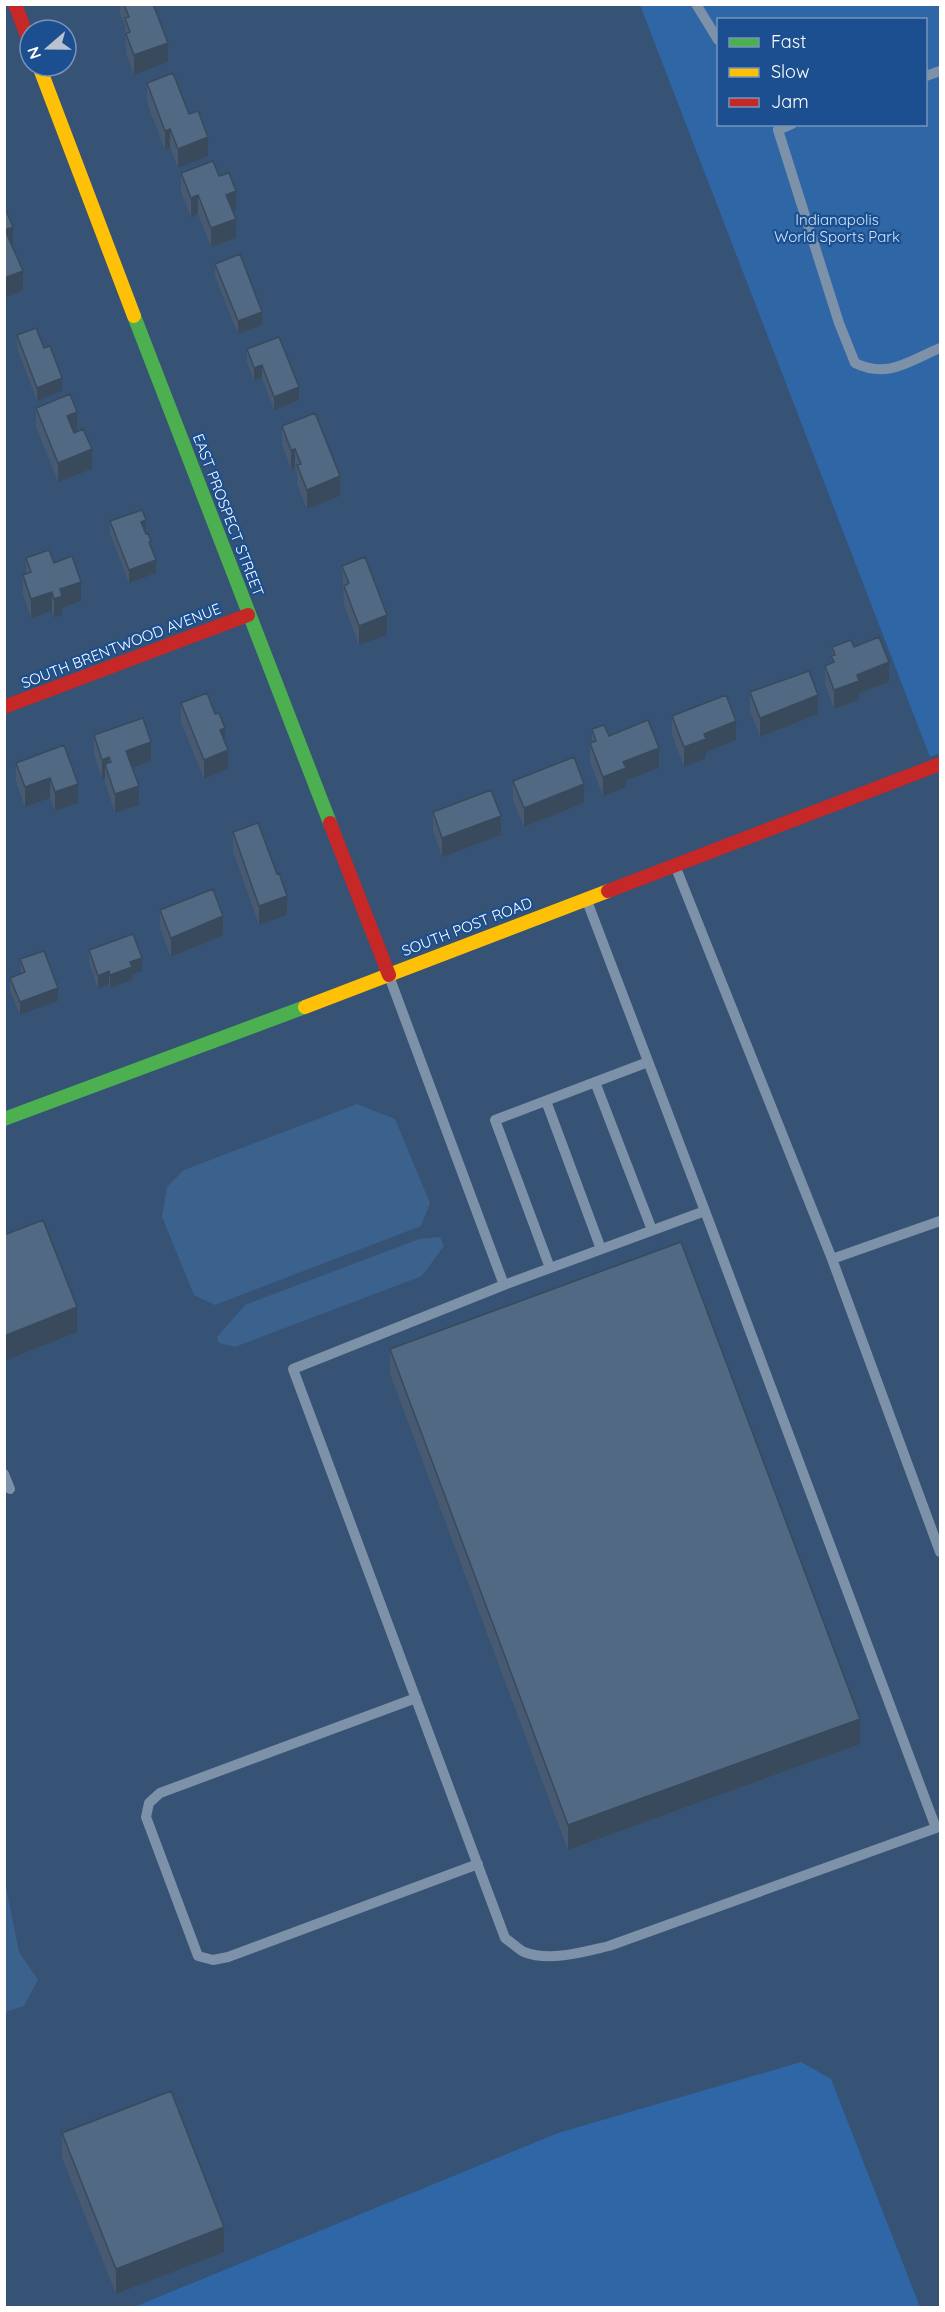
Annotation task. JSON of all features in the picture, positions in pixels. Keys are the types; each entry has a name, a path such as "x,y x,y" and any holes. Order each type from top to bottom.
{"street":[{"name":"EAST PROSPECT STREET","path":"44,78 248,615 389,975"},
{"name":"SOUTH BRENTWOOD AVENUE","path":"4,707 248,615"},
{"name":"SOUTH POST ROAD","path":"4,1119 389,975 585,898 940,764"}],"lane":[{"path":"696,4 717,38"},
{"path":"776,127 839,323 855,363 868,369 885,371 940,348"},
{"path":"675,864 832,1259 940,1552"},
{"path":"585,898 705,1211 936,1828 609,1946 572,1954 544,1955 524,1952 505,1938 294,1369 504,1285 705,1211"},
{"path":"389,975 504,1285"},
{"path":"550,1268 495,1120 648,1062"},
{"path":"596,1082 652,1230"},
{"path":"546,1101 602,1249"},
{"path":"832,1259 940,1221"},
{"path":"4,1474 10,1489"},
{"path":"416,1698 160,1793 149,1803 146,1817 178,1903 198,1956 213,1960 228,1957 478,1864"}],"green space":[{"name":"Indianapolis World Sports Park","path":"640,5 940,5 940,753 930,757"},
{"path":"801,2062 831,2079 920,2307 134,2307 558,2133"}],"shaded area":[{"path":"357,1104 395,1119 430,1203 421,1226 215,1305 194,1295 162,1217 167,1187 184,1170"},
{"path":"440,1237 444,1246 422,1276 235,1347 219,1343 217,1337 245,1305 419,1239"},
{"path":"4,1876 19,1952 38,1980 24,2006 5,2012"}],"building":[{"path":"124,4 153,4 168,43 134,55 126,34 130,32 125,18 129,17"},
{"path":"173,73 189,114 198,111 208,137 178,149 170,129 165,131 147,83"},
{"path":"213,161 219,176 229,173 236,191 226,195 236,219 211,228 198,195 191,198 181,173"},
{"path":"4,206 13,227 5,230 23,271 4,278"},
{"path":"240,254 262,312 238,321 215,264"},
{"path":"36,328 44,348 50,346 62,378 37,388 17,335"},
{"path":"279,337 299,387 274,397 262,365 254,368 247,349"},
{"path":"70,394 77,412 67,416 74,433 83,429 92,449 58,463 36,408"},
{"path":"315,413 340,476 307,490 297,465 301,464 295,449 291,450 282,426"},
{"path":"142,510 146,520 141,522 146,534 148,533 156,560 129,570 110,521"},
{"path":"49,550 54,563 72,556 81,582 60,589 62,596 54,599 52,592 31,599 23,575 31,572 26,558"},
{"path":"365,557 387,615 359,626 344,586 349,583 342,566"},
{"path":"879,637 889,662 857,675 859,681 834,690 825,666 834,662 831,656 835,655 832,647 851,640 854,647"},
{"path":"809,671 818,695 760,718 750,692"},
{"path":"207,693 215,714 219,713 225,728 220,730 228,750 204,760 181,703"},
{"path":"726,695 736,721 704,734 706,739 684,747 672,716"},
{"path":"143,718 151,742 126,751 139,786 115,794 105,764 111,762 109,757 102,760 94,735"},
{"path":"648,720 659,748 623,762 626,768 603,777 590,743 596,741 592,729 604,725 609,736"},
{"path":"64,745 78,784 55,792 50,778 25,787 16,763"},
{"path":"574,757 584,784 524,808 513,781"},
{"path":"491,790 501,816 442,838 433,812"},
{"path":"258,823 287,896 259,906 233,832"},
{"path":"213,889 223,916 171,938 160,910"},
{"path":"133,934 142,958 130,962 132,967 110,975 109,971 98,976 89,950"},
{"path":"44,951 58,988 20,1002 10,978 25,972 20,959"},
{"path":"43,1220 77,1307 4,1336 4,1235"},
{"path":"681,1242 860,1719 568,1825 390,1349"},
{"path":"171,2091 224,2227 116,2269 62,2133"}],"traffic: fast":[{"path":"134,316 330,823"},
{"path":"4,1119 305,1007"}],"traffic: slow":[{"path":"44,78 134,316"},
{"path":"305,1007 608,891"}],"traffic: jam":[{"path":"15,4 20,18"},
{"path":"4,707 248,615"},
{"path":"608,891 940,764"},
{"path":"330,823 389,975"}]}
